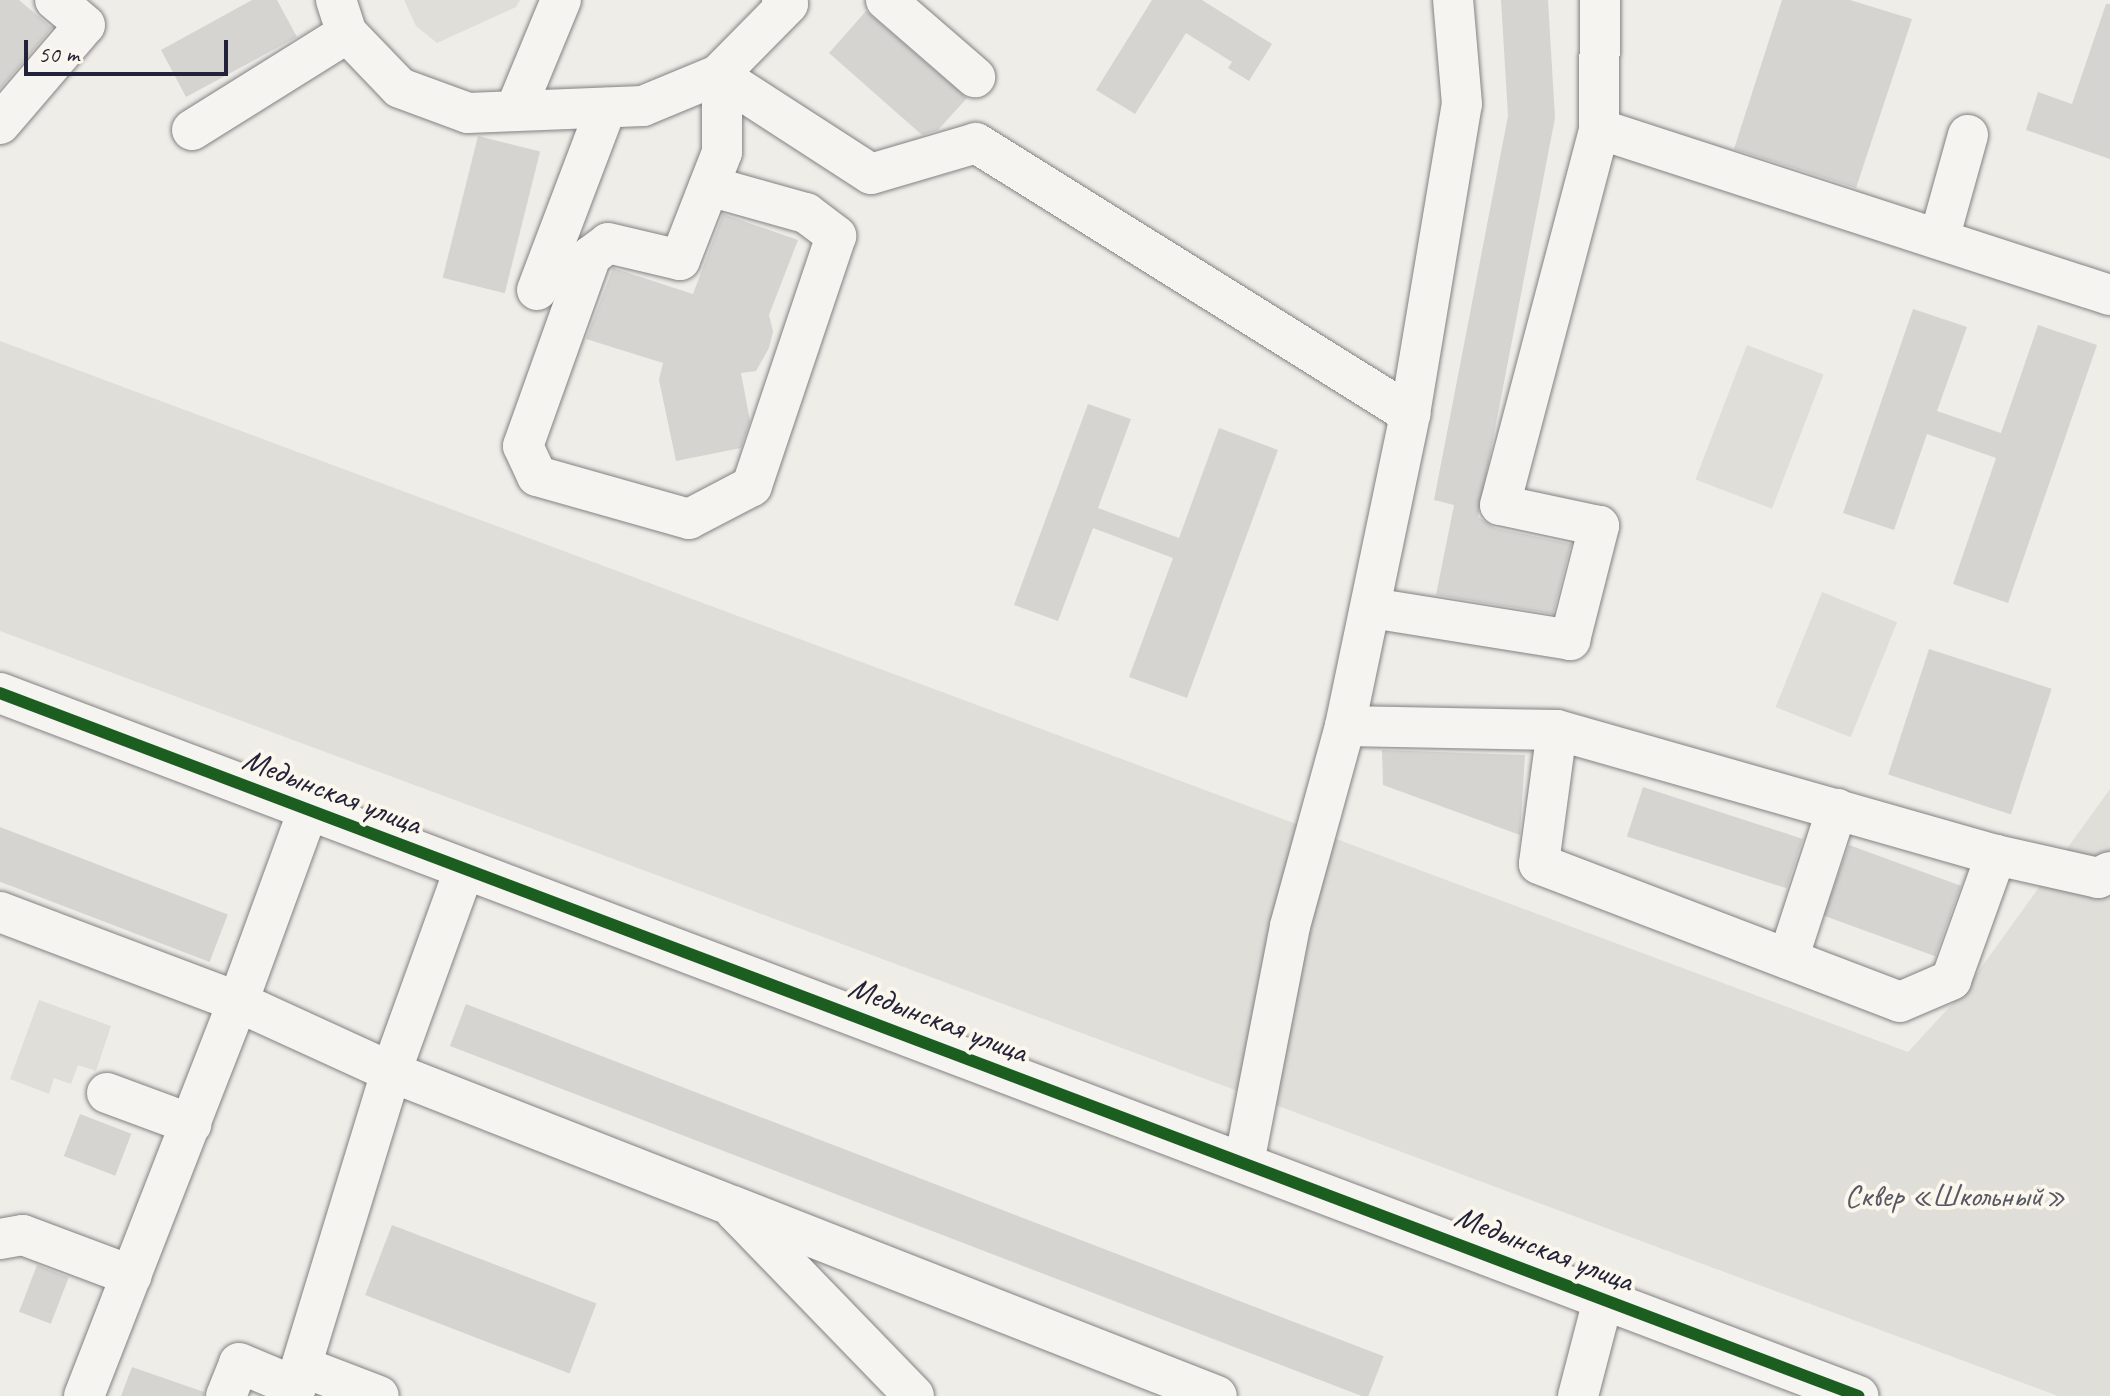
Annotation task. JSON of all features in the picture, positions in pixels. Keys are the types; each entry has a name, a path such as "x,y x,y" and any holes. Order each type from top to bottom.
{"street":[{"path":"0,124 85,25 55,0"},
{"path":"515,111 561,0"},
{"path":"886,0 975,77"},
{"path":"1244,1163 1290,926 1345,726 1410,414 1462,104 1453,0"},
{"path":"1371,608 1570,640 1599,526 1500,505 1599,129 1600,0"},
{"path":"192,130 342,17 400,88 468,113 643,106 720,76 787,1"},
{"path":"720,76 871,174 976,143 1410,414"},
{"path":"709,186 806,213 836,236 752,486 689,519 537,476 523,446 591,256 608,243 680,260 722,152 720,76"},
{"path":"537,290 606,108"},
{"path":"1599,129 2110,295"},
{"path":"1939,239 1968,135"},
{"name":"Медынская улица","path":"0,693 1858,1396"},
{"path":"1345,726 1557,730 1996,855 2098,878 2110,872"},
{"path":"1557,730 1539,864 1900,1002 1951,980 1996,855"},
{"path":"1788,959 1837,809"},
{"path":"84,1396 238,1002 308,811"},
{"path":"297,1383 391,1072 464,870"},
{"path":"0,912 238,1002 391,1072 1217,1396"},
{"path":"107,1093 191,1124"},
{"path":"727,1202 914,1396"},
{"path":"0,1239 23,1235 132,1276"},
{"path":"1578,1396 1603,1300"},
{"path":"226,1396 239,1363 297,1383 379,1396"}],"green space":[{"path":"404,0 520,0 516,7 437,43 416,26"},
{"name":"Сквер «Школьный»","path":"0,341 1908,1052 1965,990 2110,789 2110,1396 2058,1396 0,631"},
{"path":"1747,345 1824,374 1772,509 1695,479"},
{"path":"1822,592 1897,622 1851,737 1776,707"},
{"path":"39,1000 111,1026 96,1071 78,1065 71,1084 54,1078 49,1094 10,1079"}],"building":[{"path":"0,0 19,0 52,28 0,89"},
{"path":"252,0 277,0 297,37 186,97 161,50"},
{"path":"1152,0 1202,0 1272,44 1249,81 1228,68 1232,62 1186,33 1135,114 1096,90"},
{"path":"1501,0 1548,0 1555,118 1478,517 1495,528 1571,544 1553,614 1436,595 1454,505 1434,500 1508,116"},
{"path":"1782,0 1850,0 1912,19 1856,188 1734,149"},
{"path":"2106,4 2110,4 2110,159 2026,130 2038,92 2072,104"},
{"path":"866,11 967,98 938,130 922,135 829,53"},
{"path":"478,136 540,151 505,293 443,278"},
{"path":"723,214 798,240 769,315 773,332 769,348 756,371 741,373 750,421 741,448 676,461 659,380 663,363 586,339 613,268 693,294"},
{"path":"1913,309 1967,327 1937,411 2001,433 2038,325 2097,345 2008,603 1953,584 1996,458 1927,434 1894,530 1843,513"},
{"path":"1088,404 1131,419 1098,508 1179,538 1219,428 1278,450 1187,698 1129,677 1173,558 1093,528 1058,621 1014,605"},
{"path":"1929,649 2052,689 2011,814 1888,775"},
{"path":"1382,750 1525,755 1520,835 1383,785"},
{"path":"1643,787 1803,839 1787,888 1627,836"},
{"path":"0,827 228,914 210,962 0,882"},
{"path":"1849,845 1961,886 1935,956 1823,915"},
{"path":"466,1004 1384,1356 1368,1396 1362,1396 450,1046"},
{"path":"80,1114 131,1134 115,1176 64,1156"},
{"path":"392,1225 596,1303 570,1374 365,1295"},
{"path":"37,1265 69,1277 51,1324 19,1312"},
{"path":"132,1367 204,1392 204,1396 121,1396"}],"cycle path":[{"path":"0,693 1858,1396"}]}
